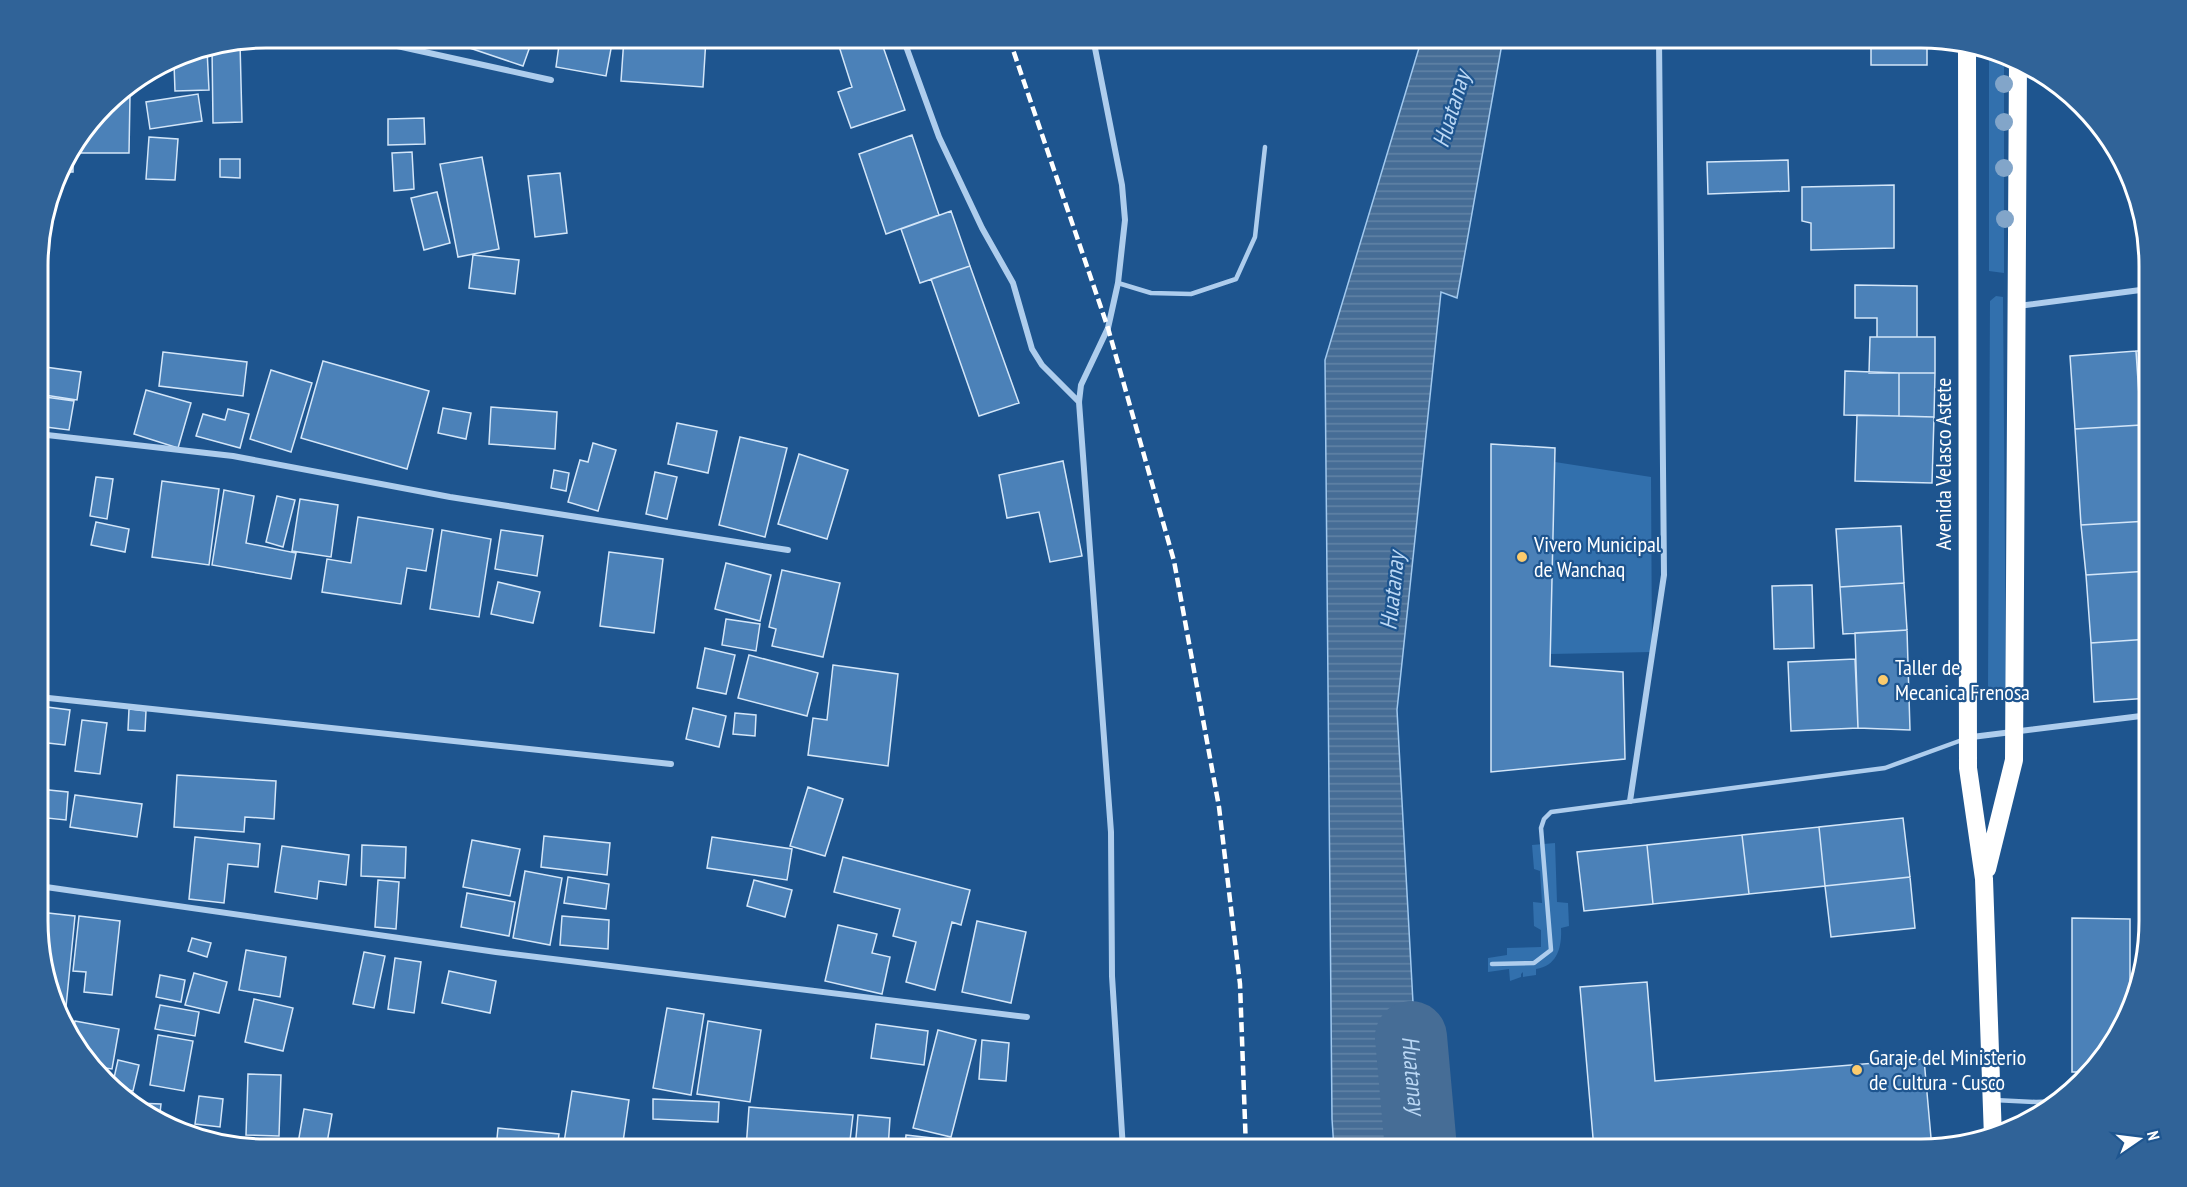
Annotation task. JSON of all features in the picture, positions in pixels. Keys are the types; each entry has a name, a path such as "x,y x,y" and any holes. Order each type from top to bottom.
{"highway":[{"name":"Avenida Velasco Astete","path":"1967,53 1968,768 1984,879 1993,1126"},
{"name":"Avenida Velasco Astete","path":"1984,879 2014,760 2018,71"}],"street":[{"path":"406,48 551,80"},
{"path":"907,48 939,137 982,228 1013,283 1032,349 1042,365 1079,402"},
{"path":"1095,48 1122,185 1125,220 1118,283 1107,328 1082,385 1079,402 1111,832 1112,976 1122,1139"},
{"path":"1630,801 1664,575 1659,48"},
{"path":"2018,306 2139,290"},
{"path":"48,435 233,456 450,497 788,550"},
{"path":"48,699 671,764"},
{"path":"1968,738 2139,716"},
{"path":"48,887 496,952 1027,1017"}],"lane":[{"path":"1118,283 1151,293 1191,294 1236,279 1255,237 1265,147"},
{"path":"1492,964 1534,963 1551,950 1541,828 1544,819 1551,812 1885,768 1968,738"},
{"path":"1992,1100 2042,1102"}],"shaded area":[{"path":"1989,59 2004,65 2004,273 1989,271"},
{"path":"1996,296 2003,297 2006,690 1997,694 1988,686 1990,301"},
{"path":"1555,462 1651,477 1652,652 1550,654"},
{"path":"1555,843 1557,902 1568,903 1569,926 1561,928 1561,942 1557,954 1549,964 1536,969 1536,975 1523,977 1523,972 1521,977 1510,981 1509,969 1488,972 1488,958 1507,955 1507,948 1541,947 1541,930 1534,926 1533,902 1542,903 1540,871 1534,869 1532,845"}],"water":[{"path":"1419,48 1501,48 1457,298 1441,292 1397,710 1420,1139 1333,1139 1325,360"}],"building":[{"path":"470,48 529,48 523,66"},
{"path":"559,48 611,48 606,76 556,67"},
{"path":"623,48 705,48 703,87 621,81"},
{"path":"840,48 883,48 905,110 851,128 838,92 852,87"},
{"path":"1871,48 1927,48 1927,65 1871,65"},
{"path":"240,50 242,122 213,123 212,55"},
{"path":"207,56 209,90 175,91 174,69"},
{"path":"198,94 202,121 150,129 146,102"},
{"path":"130,95 129,153 80,153 102,122"},
{"path":"424,118 425,144 388,145 388,119"},
{"path":"912,135 939,215 886,234 859,154"},
{"path":"149,137 178,139 175,180 146,179"},
{"path":"412,152 414,189 394,191 392,153"},
{"path":"482,157 499,249 458,257 440,164"},
{"path":"220,159 240,159 240,178 220,177"},
{"path":"1788,160 1789,191 1708,194 1707,162"},
{"path":"560,173 567,233 535,237 528,176"},
{"path":"1894,185 1894,248 1811,250 1811,223 1802,221 1802,187"},
{"path":"437,192 450,243 424,250 411,198"},
{"path":"951,211 970,266 920,283 901,229"},
{"path":"473,255 519,260 515,294 469,288"},
{"path":"970,266 1019,403 979,416 931,279"},
{"path":"1855,285 1917,286 1917,337 1877,337 1877,318 1855,318"},
{"path":"1870,337 1935,337 1935,373 1869,373"},
{"path":"2136,351 2139,425 2075,429 2070,356"},
{"path":"2136,351 2139,351 2139,395"},
{"path":"163,352 247,362 243,396 159,386"},
{"path":"323,361 429,391 407,469 301,438"},
{"path":"48,367 81,372 77,400 48,396"},
{"path":"271,370 312,383 291,452 250,439"},
{"path":"1845,371 1899,373 1899,416 1844,415"},
{"path":"1899,373 1935,373 1934,417 1899,416"},
{"path":"146,390 191,403 178,448 134,434"},
{"path":"48,397 74,401 69,430 48,427"},
{"path":"491,407 557,412 555,449 489,444"},
{"path":"443,408 471,413 466,439 438,433"},
{"path":"228,409 249,414 240,448 196,436 203,414 225,420"},
{"path":"1857,415 1934,417 1932,483 1855,481"},
{"path":"677,423 717,431 708,473 668,464"},
{"path":"2139,425 2139,522 2081,525 2075,429"},
{"path":"740,437 787,448 765,537 719,525"},
{"path":"593,443 616,450 598,511 568,502 580,460 588,462"},
{"name":"Vivero Municipal de Wanchaq","path":"1491,444 1555,448 1550,666 1623,672 1625,759 1491,772"},
{"path":"799,454 848,470 827,539 778,524"},
{"path":"1063,461 1082,556 1050,562 1039,512 1007,518 999,475"},
{"path":"554,470 569,473 566,491 551,488"},
{"path":"655,472 677,477 667,519 646,514"},
{"path":"96,477 113,479 107,519 90,516"},
{"path":"162,481 219,489 209,565 152,557"},
{"path":"224,490 254,496 246,543 296,553 291,579 212,565"},
{"path":"277,496 295,500 283,547 266,542"},
{"path":"300,499 338,505 331,557 292,551"},
{"path":"358,517 433,529 426,571 407,568 401,604 322,592 327,559 351,563"},
{"path":"96,522 129,529 125,552 91,545"},
{"path":"2139,522 2139,572 2086,575 2081,525"},
{"path":"1901,526 1904,583 1840,587 1836,529"},
{"path":"442,530 491,539 479,617 430,609"},
{"path":"501,530 543,536 537,576 495,569"},
{"path":"609,552 663,559 654,633 600,626"},
{"path":"726,563 771,575 760,621 715,609"},
{"path":"782,570 840,583 823,657 772,646 776,629 769,627"},
{"path":"2139,572 2139,640 2091,643 2086,575"},
{"path":"498,582 540,592 533,623 491,614"},
{"path":"1904,583 1907,630 1843,634 1840,587"},
{"path":"1812,585 1814,648 1774,649 1772,586"},
{"path":"726,619 760,624 756,651 722,645"},
{"name":"Taller de Mecanica Frenosa","path":"1907,630 1910,730 1858,728 1855,633"},
{"path":"2139,640 2139,699 2094,702 2091,643"},
{"path":"705,648 735,655 726,694 697,688"},
{"path":"749,655 818,673 807,716 738,698"},
{"path":"1855,659 1858,728 1791,731 1788,662"},
{"path":"833,665 898,674 888,766 808,755 813,718 827,720"},
{"path":"48,707 70,710 65,745 48,743"},
{"path":"693,708 726,716 719,747 686,739"},
{"path":"129,709 146,711 145,731 128,730"},
{"path":"735,713 756,715 755,736 733,734"},
{"path":"82,720 107,723 100,774 75,771"},
{"path":"177,775 276,781 274,819 245,817 244,832 174,827"},
{"path":"808,787 843,799 825,856 790,846"},
{"path":"48,790 68,792 66,820 48,818"},
{"path":"75,795 142,804 137,837 70,827"},
{"path":"1903,818 1910,877 1825,886 1819,827"},
{"path":"1819,827 1825,886 1749,894 1742,835"},
{"path":"1742,835 1749,894 1653,904 1647,845"},
{"path":"544,836 610,843 607,875 541,867"},
{"path":"195,837 260,844 258,867 228,864 224,903 189,899"},
{"path":"712,837 792,849 787,880 707,868"},
{"path":"472,840 520,849 510,896 463,887"},
{"path":"362,845 406,847 405,878 361,876"},
{"path":"1647,845 1653,904 1584,911 1577,852"},
{"path":"282,846 349,855 346,885 319,881 317,899 275,892"},
{"path":"843,857 970,890 961,925 952,922 935,990 906,982 916,942 893,936 900,909 834,892"},
{"path":"525,871 562,878 550,945 513,938"},
{"path":"568,877 609,884 606,909 564,903"},
{"path":"1910,877 1915,928 1831,937 1825,886"},
{"path":"378,880 399,882 396,929 375,927"},
{"path":"754,880 792,890 785,917 747,906"},
{"path":"467,893 515,902 509,936 461,927"},
{"path":"48,913 75,916 66,1006 52,963"},
{"path":"79,916 120,921 112,995 84,992 86,972 73,971"},
{"path":"562,916 609,920 608,949 560,945"},
{"path":"2072,918 2130,919 2130,983 2127,991 2110,1030 2094,1054 2078,1072 2072,1072"},
{"path":"977,921 1026,932 1011,1003 962,992"},
{"path":"838,925 877,934 872,953 890,957 882,994 825,981"},
{"path":"192,938 211,943 207,957 188,951"},
{"path":"246,950 286,957 280,997 239,990"},
{"path":"364,952 385,956 374,1008 353,1004"},
{"path":"395,958 421,962 414,1013 388,1009"},
{"path":"449,971 496,981 490,1013 442,1003"},
{"path":"194,973 227,982 219,1013 185,1005"},
{"path":"160,975 185,980 181,1002 156,997"},
{"name":"Garaje del Ministerio de Cultura - Cusco","path":"1647,982 1655,1081 1924,1059 1931,1139 1593,1139 1580,987"},
{"path":"254,999 293,1008 283,1051 245,1042"},
{"path":"160,1005 199,1012 195,1036 155,1029"},
{"path":"667,1008 704,1014 691,1095 653,1088"},
{"path":"75,1021 119,1029 112,1069 102,1065 74,1024"},
{"path":"708,1021 761,1030 750,1102 697,1094"},
{"path":"876,1024 928,1031 924,1065 871,1058"},
{"path":"938,1030 976,1040 951,1137 913,1128"},
{"path":"158,1035 193,1041 184,1091 150,1085"},
{"path":"982,1040 1009,1043 1006,1081 979,1079"},
{"path":"118,1060 139,1065 133,1091 128,1090 114,1077"},
{"path":"248,1074 281,1075 279,1136 246,1135"},
{"path":"572,1091 629,1100 623,1139 565,1139"},
{"path":"199,1096 223,1099 220,1127 195,1124"},
{"path":"653,1099 719,1102 718,1122 653,1119"},
{"path":"147,1103 161,1104 160,1111"},
{"path":"749,1107 853,1115 850,1139 747,1139"},
{"path":"304,1109 332,1114 328,1139 299,1139"},
{"path":"858,1115 890,1118 889,1139 856,1139"},
{"path":"498,1128 559,1134 558,1139 497,1139"},
{"path":"906,1135 941,1139 906,1139"}],"waterway":[{"name":"Huatanay","path":"1411,1037 1420,1139"}],"railway":[{"path":"1012,48 1108,328 1174,561 1219,807 1240,984 1246,1139"}],"place":[{"name":"Vivero Municipal de Wanchaq","path":"1522,557"},
{"name":"Taller de Mecanica Frenosa","path":"1883,680"},
{"name":"Garaje del Ministerio de Cultura - Cusco","path":"1857,1070"}]}
